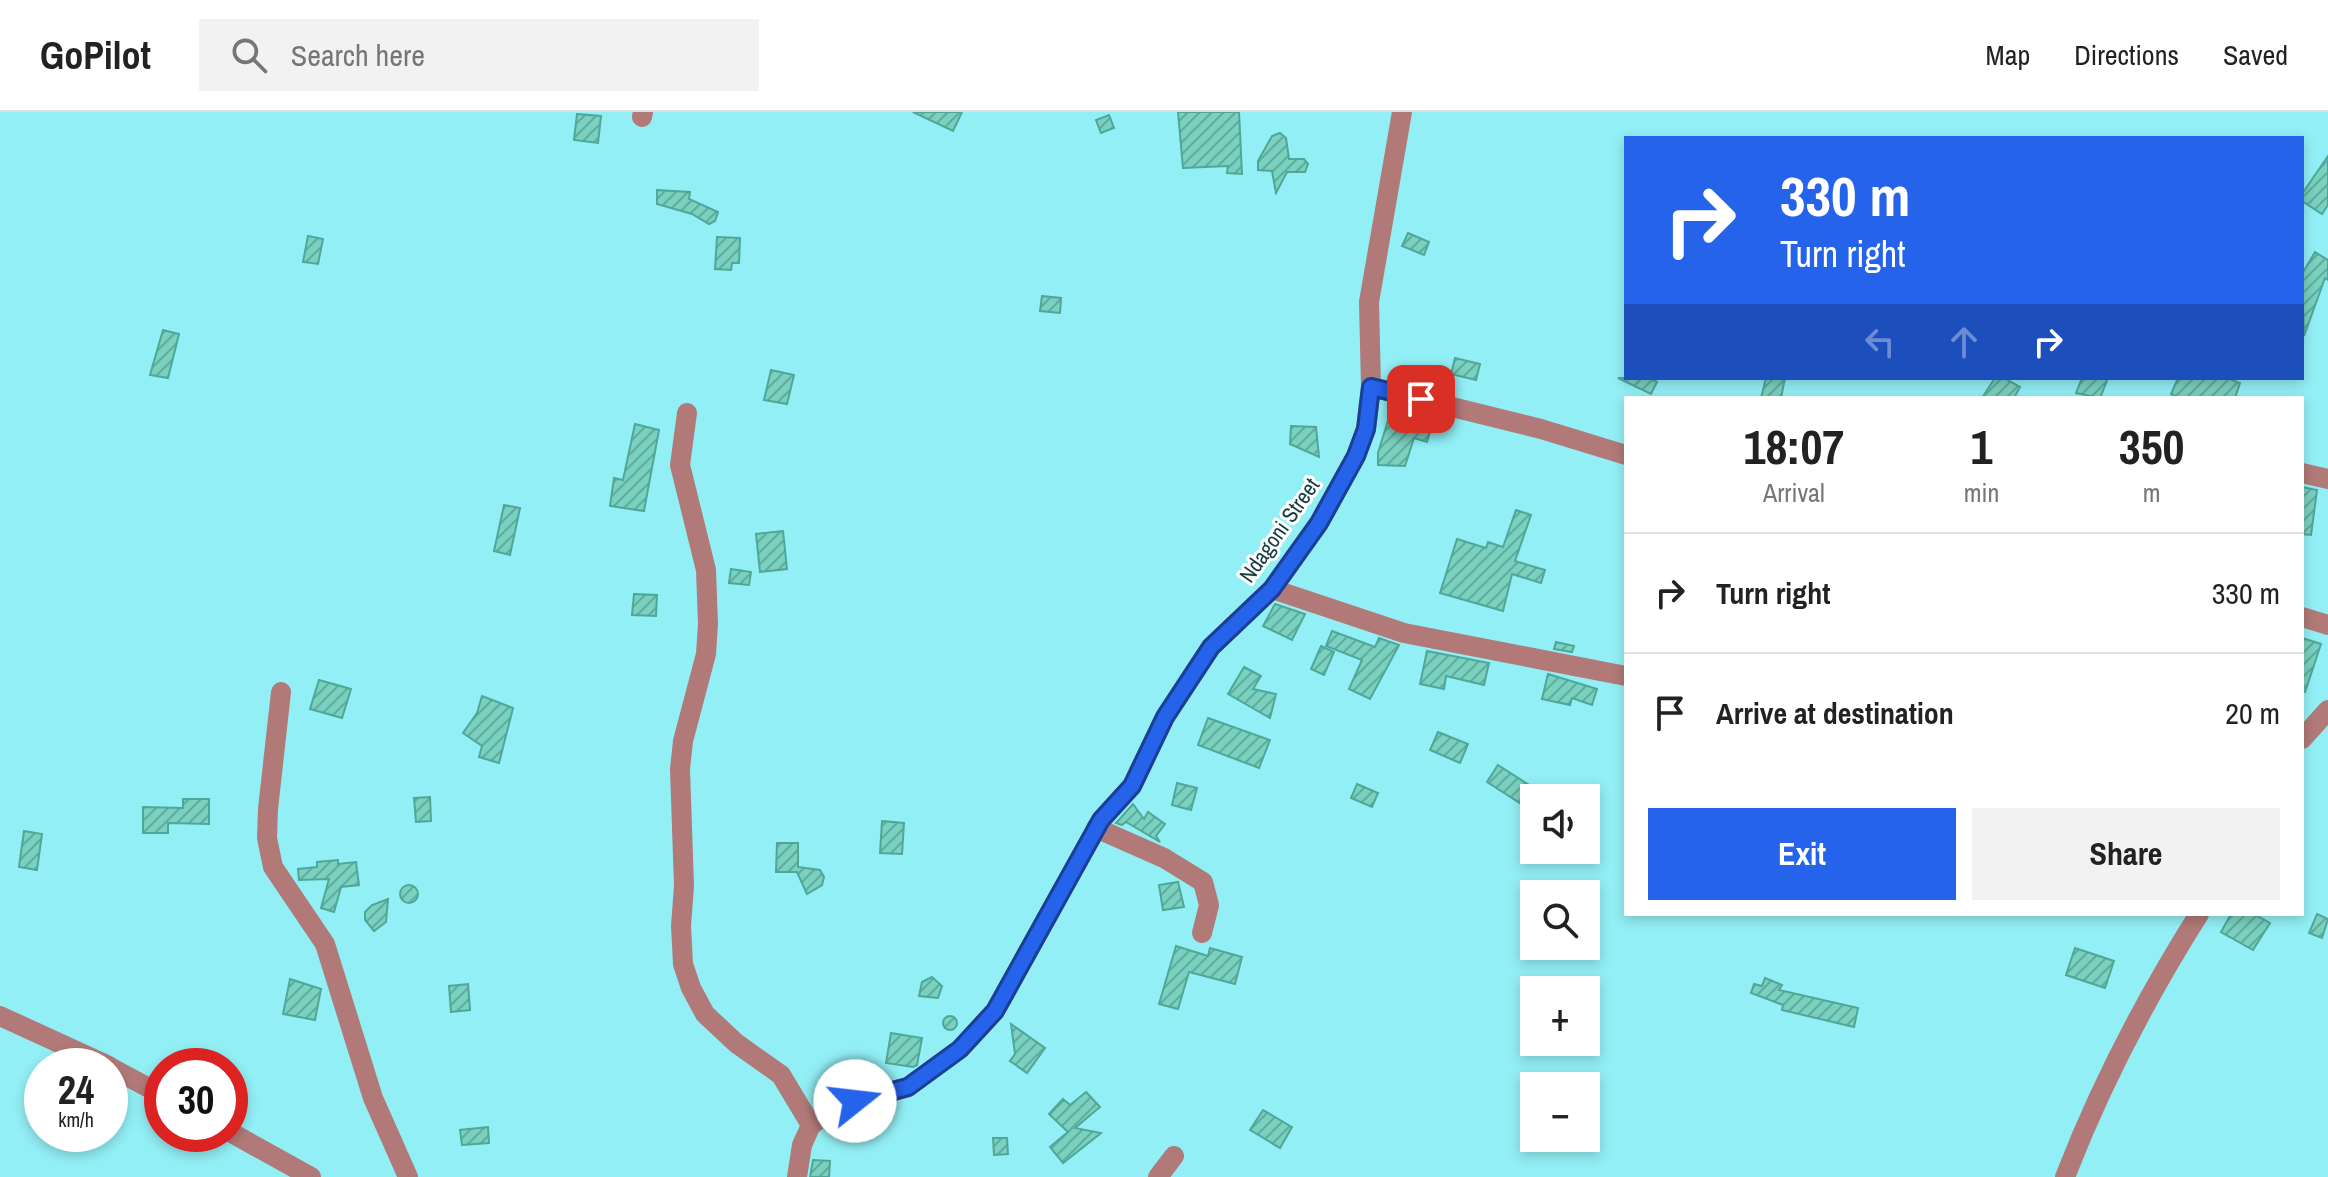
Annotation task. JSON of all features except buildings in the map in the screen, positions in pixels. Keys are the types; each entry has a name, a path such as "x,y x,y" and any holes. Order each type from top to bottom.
{"street":[{"name":"Ndagoni Street","path":"811,1125 837,1107 908,1087 960,1049 995,1011 1096,828 1132,786 1165,717 1211,647 1272,589 1319,523 1356,456 1366,429 1371,387 1369,302 1402,112"},
{"path":"1371,387 1541,429 1624,454"},
{"path":"687,413 680,465 706,570 708,599 706,654 683,741 680,769 683,964 705,1014 736,1043 781,1075 811,1125 802,1145 797,1177"},
{"path":"2304,473 2328,479"},
{"path":"1272,589 1404,633 1624,676"},
{"path":"2304,618 2328,625"},
{"path":"281,692 268,809 267,838 273,867 325,944 373,1098 408,1177"},
{"path":"2304,737 2328,710"},
{"path":"1096,828 1164,858 1203,882 1209,905 1202,933"},
{"path":"2065,1177 2094,1102 2166,967 2198,916"},
{"path":"0,1016 70,1048"},
{"path":"248,1142 311,1177"},
{"path":"1158,1177 1174,1156"}],"route":[{"path":"855,1101 908,1087 960,1049 995,1011 1101,820 1132,786 1165,717 1211,647 1272,589 1319,523 1356,456 1366,429 1371,387 1421,399"}]}
